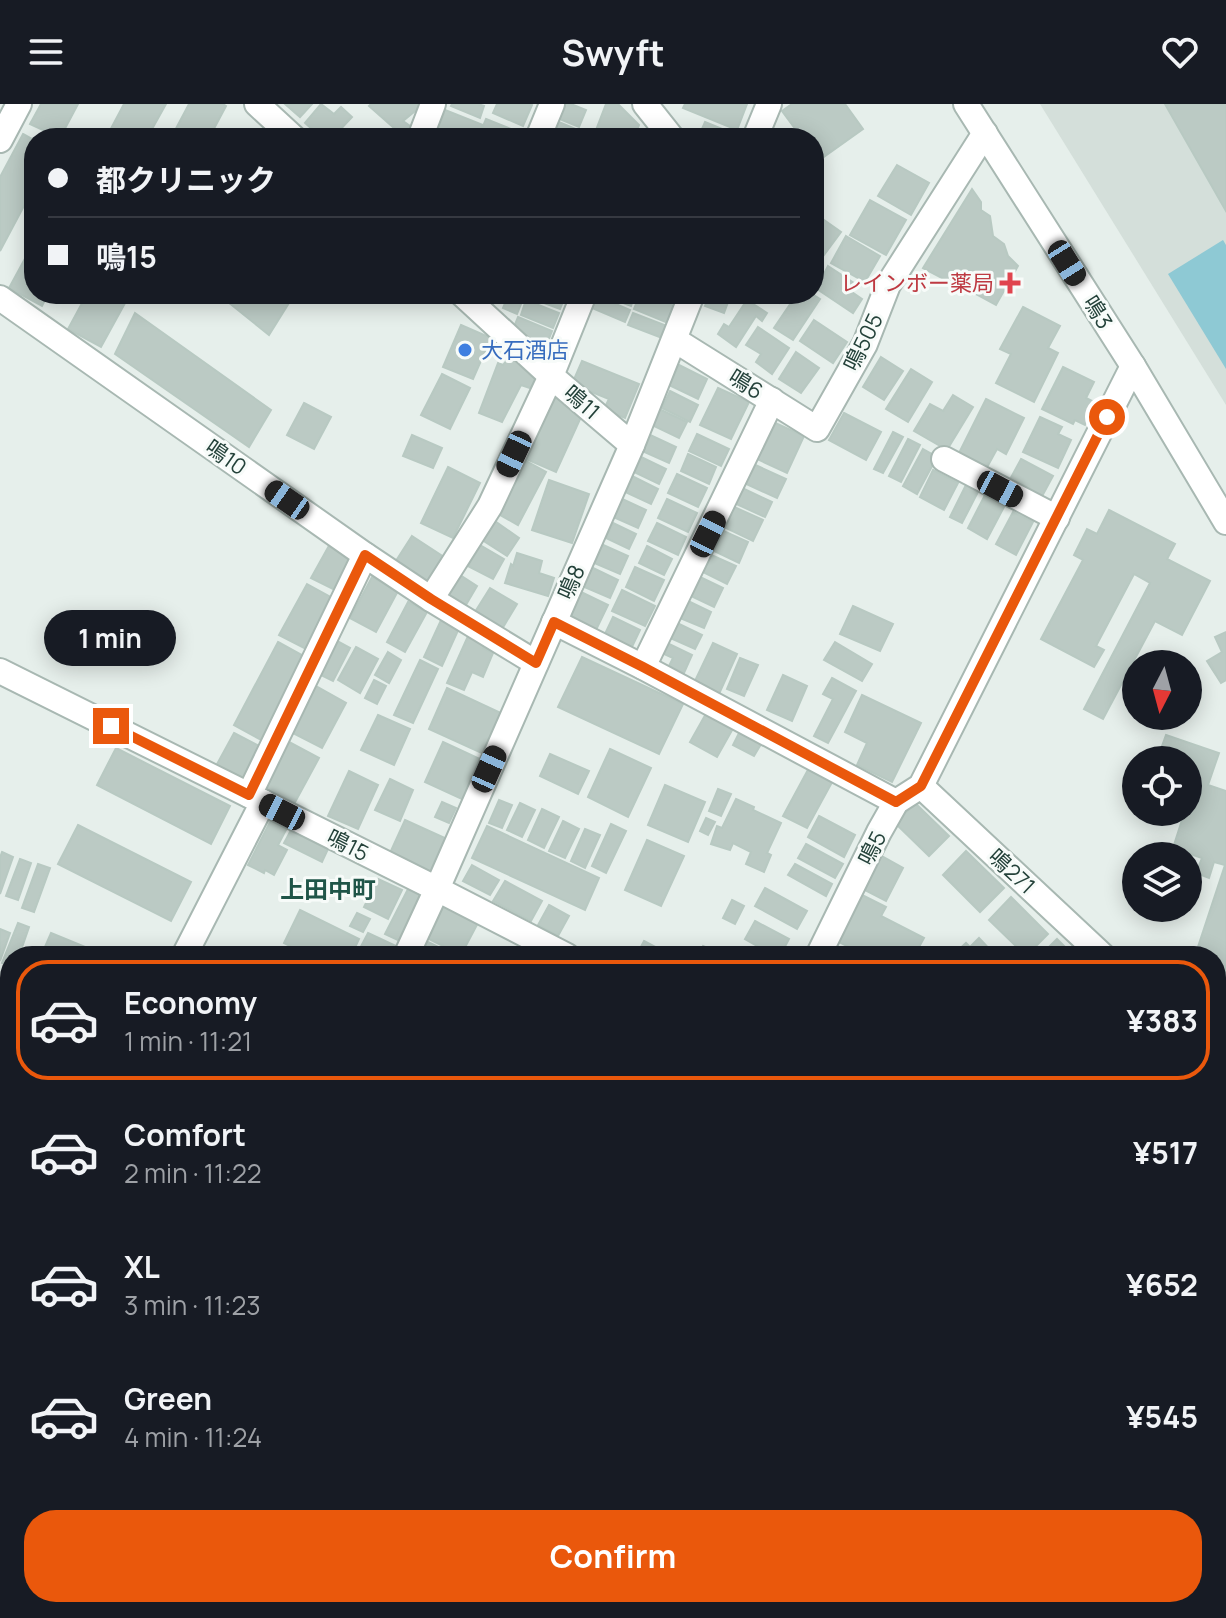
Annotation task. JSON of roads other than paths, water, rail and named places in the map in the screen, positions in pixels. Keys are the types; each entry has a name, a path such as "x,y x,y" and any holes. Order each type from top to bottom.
{"street":[{"path":"0,140 19,104"},
{"path":"257,104 283,128"},
{"path":"424,128 433,104"},
{"path":"542,128 552,104"},
{"path":"759,128 769,104"},
{"name":"鳴3","path":"966,104 1133,366 1226,522"},
{"name":"鳴505","path":"817,429 865,344 888,285 985,133"},
{"name":"鳴10","path":"0,298 365,555 536,663"},
{"name":"鳴11","path":"475,304 551,376 632,445"},
{"path":"431,599 490,506 551,376 580,304"},
{"name":"鳴8","path":"411,946 632,445 688,304"},
{"name":"鳴6","path":"675,340 817,429"},
{"path":"921,786 1133,366"},
{"path":"643,667 772,400"},
{"path":"944,459 1057,518"},
{"path":"189,946 365,555"},
{"path":"554,622 896,802"},
{"name":"鳴15","path":"0,671 548,946"},
{"name":"鳴5","path":"823,946 896,802 921,786"},
{"name":"鳴271","path":"921,786 1092,946"}],"water":[{"path":"1223,240 1226,245 1226,369 1168,274"}],"place":[{"name":"レインボー薬局","path":"1010,283"},
{"name":"大石酒店","path":"465,350"}],"district":[{"name":"上田中町","path":"328,890"}]}
